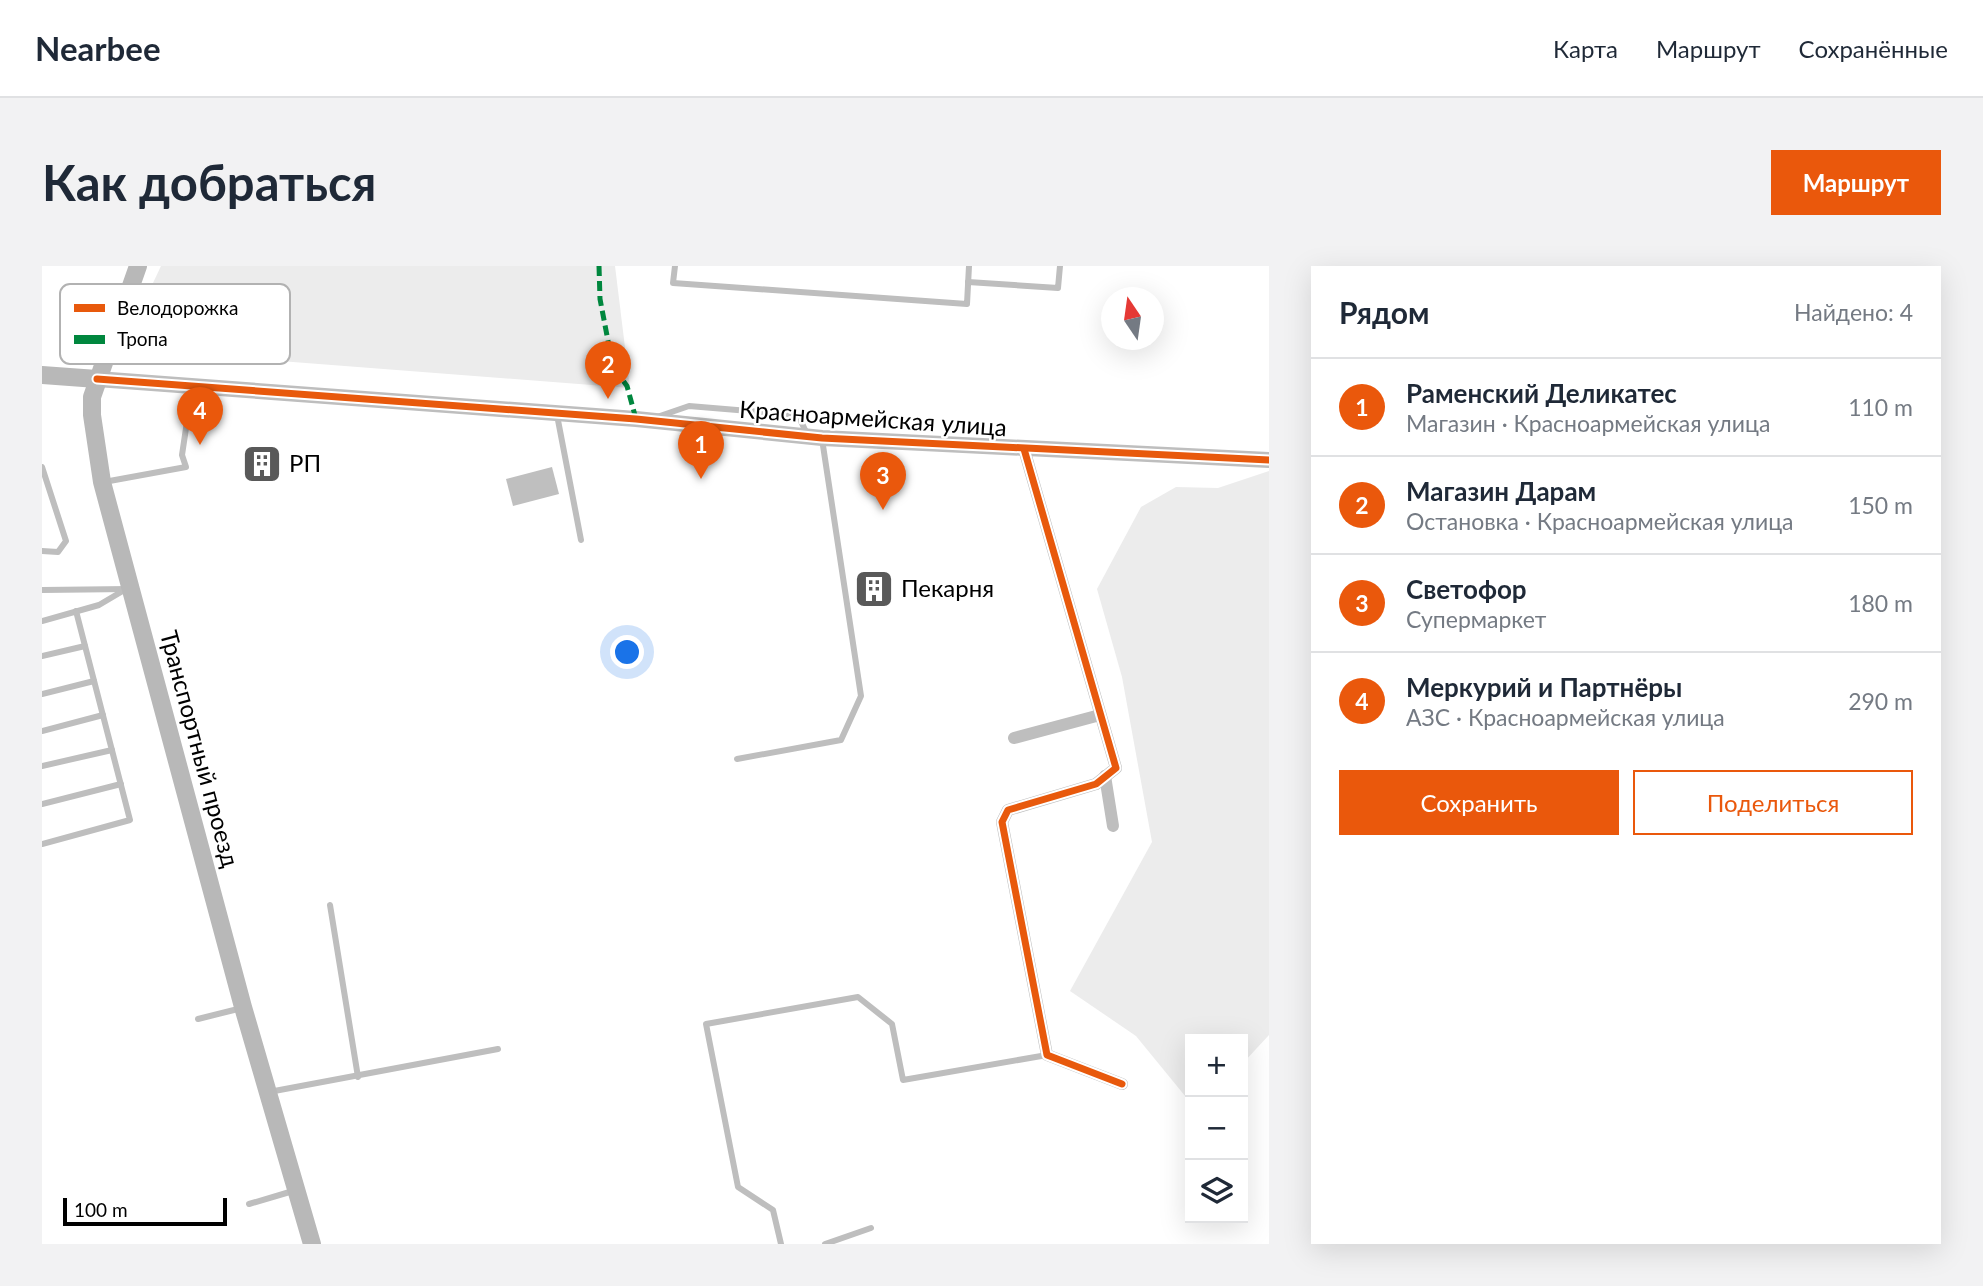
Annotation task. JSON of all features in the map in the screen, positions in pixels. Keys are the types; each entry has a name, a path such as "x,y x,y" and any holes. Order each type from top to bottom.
{"main road":[{"name":"Транспортный проезд","path":"131,284 138,266"},
{"name":"Транспортный проезд","path":"102,364 97,379 92,415 102,482 126,590 243,1007 299,1190 312,1244"},
{"path":"42,376 97,379"}],"street":[{"name":"Красноармейская улица","path":"97,379 648,420 815,437 1269,460"},
{"path":"1024,449 1116,768 1096,784 1008,810 1002,822 1047,1055 1122,1084"},
{"path":"1014,737 1100,715"},
{"path":"1105,776 1113,826"}],"lane":[{"path":"674,266 673,283 967,304 969,266"},
{"path":"968,282 1058,288 1060,266"},
{"path":"102,482 186,467 183,444 192,387"},
{"path":"556,413 580,540"},
{"path":"737,759 841,740 862,696 815,437"},
{"path":"42,467 66,541 58,552 42,551"},
{"path":"42,590 126,590"},
{"path":"42,621 99,605 126,590"},
{"path":"42,844 130,820 76,611"},
{"path":"42,656 85,646"},
{"path":"42,694 94,681"},
{"path":"42,731 103,715"},
{"path":"42,766 112,750"},
{"path":"42,804 121,783"},
{"path":"330,905 358,1077"},
{"path":"781,1244 773,1210 738,1187 706,1024 858,997 892,1024 903,1080 1047,1055"},
{"path":"198,1019 243,1007"},
{"path":"268,1092 498,1049"},
{"path":"249,1203 299,1190"},
{"path":"825,1244 871,1228"}],"shaded area":[{"path":"161,266 615,266 630,388 290,362 290,284 153,284"},
{"path":"552,467 559,494 513,506 506,479"},
{"path":"1269,471 1269,1035 1248,1058 1248,1034 1185,1034 1185,1096 1136,1036 1070,991 1152,842 1122,677 1097,589 1141,507 1176,487 1218,488"}],"marked path":[{"path":"599,266 600,299 613,367 627,386 636,419"}],"cycle path":[{"path":"97,379 636,419 822,438 1269,460"},
{"path":"1024,449 1116,768 1096,784 1008,810 1002,822 1047,1055 1122,1084"}],"place":[{"name":"Магазин Дарам","path":"608,399"},
{"name":"Меркурий и Партнёры","path":"200,445"},
{"name":"РП","path":"262,464"},
{"name":"Раменский Деликатес","path":"701,479"},
{"name":"Светофор","path":"883,510"},
{"name":"Пекарня","path":"874,589"}]}
